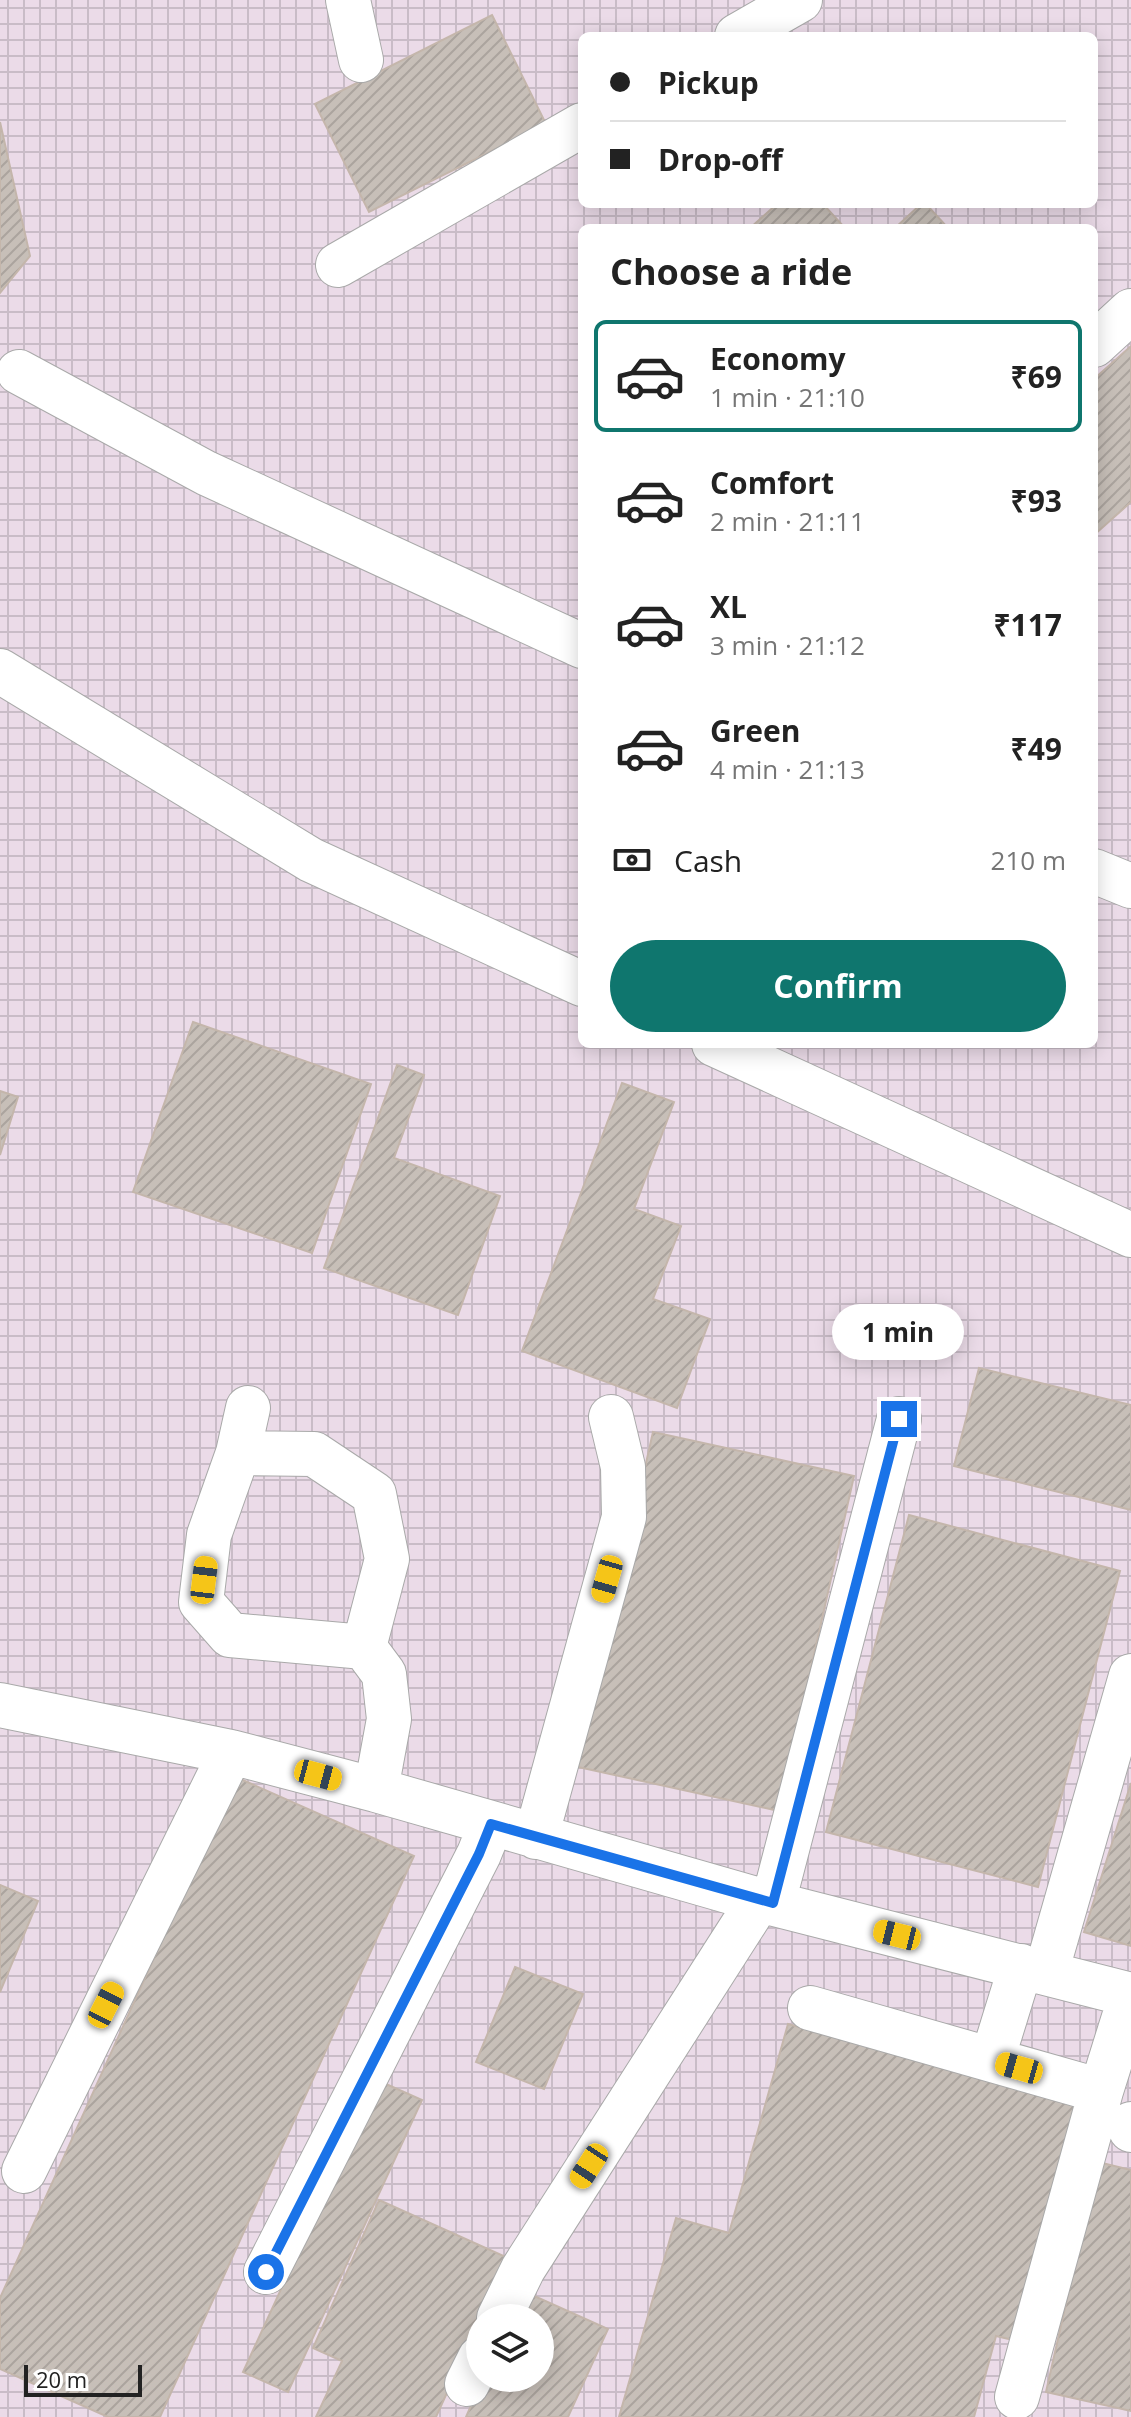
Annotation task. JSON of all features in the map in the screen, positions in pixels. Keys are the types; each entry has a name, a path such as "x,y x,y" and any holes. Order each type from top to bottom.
{"street":[{"path":"348,0 361,60"},
{"path":"744,32 800,0"},
{"path":"338,265 578,127"},
{"path":"1098,341 1131,311"},
{"path":"19,372 206,473 578,644"},
{"path":"0,671 311,860 578,982"},
{"path":"1098,873 1131,886"},
{"path":"723,1048 1131,1235"},
{"path":"248,1408 238,1453 209,1535 201,1602 230,1635 364,1647 384,1674 389,1719 376,1790"},
{"path":"536,1837 624,1517 623,1467 611,1417"},
{"path":"506,2304 523,2269 766,1901 899,1419"},
{"path":"238,1453 314,1454 374,1494 387,1559 364,1647"},
{"path":"992,2060 1033,1970 1131,1676"},
{"path":"0,1705 231,1752 766,1901 1131,1995 1101,2091 1017,2397"},
{"path":"24,2171 231,1752"},
{"path":"266,2272 479,1854 491,1824"},
{"path":"810,2008 1101,2091"},
{"path":"1131,2124 1131,2130"}],"shaded area":[{"path":"0,0 1131,0 1131,2417 0,2417"}],"building":[{"path":"492,15 546,124 369,212 315,104"},
{"path":"0,122 30,256 0,293"},
{"path":"772,208 827,208 841,224 754,224"},
{"path":"917,208 930,208 944,224 899,224"},
{"path":"1131,346 1131,502 1098,531 1098,375"},
{"path":"193,1022 371,1084 312,1253 133,1192"},
{"path":"397,1065 424,1075 394,1158 500,1196 458,1315 324,1268"},
{"path":"622,1083 674,1102 634,1209 681,1226 653,1299 710,1319 677,1408 522,1351"},
{"path":"0,1091 18,1097 0,1155"},
{"path":"979,1368 1131,1405 1131,1510 954,1466"},
{"path":"653,1432 854,1476 779,1811 578,1767"},
{"path":"909,1515 1120,1571 1038,1887 826,1832"},
{"path":"236,1777 414,1856 160,2417 108,2417 0,2369 0,2298"},
{"path":"1131,1783 1131,1946 1084,1932"},
{"path":"0,1885 38,1901 0,1992"},
{"path":"515,1967 583,1994 544,2089 476,2062"},
{"path":"788,2024 1079,2104 1013,2340 996,2336 974,2417 619,2417 676,2218 729,2233"},
{"path":"377,2080 422,2100 288,2392 243,2372"},
{"path":"1098,2162 1131,2170 1131,2411 1046,2392"},
{"path":"379,2200 508,2258 487,2304 466,2304 466,2351 436,2417 316,2417 342,2361 313,2348"},
{"path":"523,2291 552,2304 517,2304"},
{"path":"554,2305 608,2329 568,2417 466,2417 477,2392 554,2392"}],"route":[{"path":"266,2272 479,1854 491,1824 773,1903 899,1419"}]}
